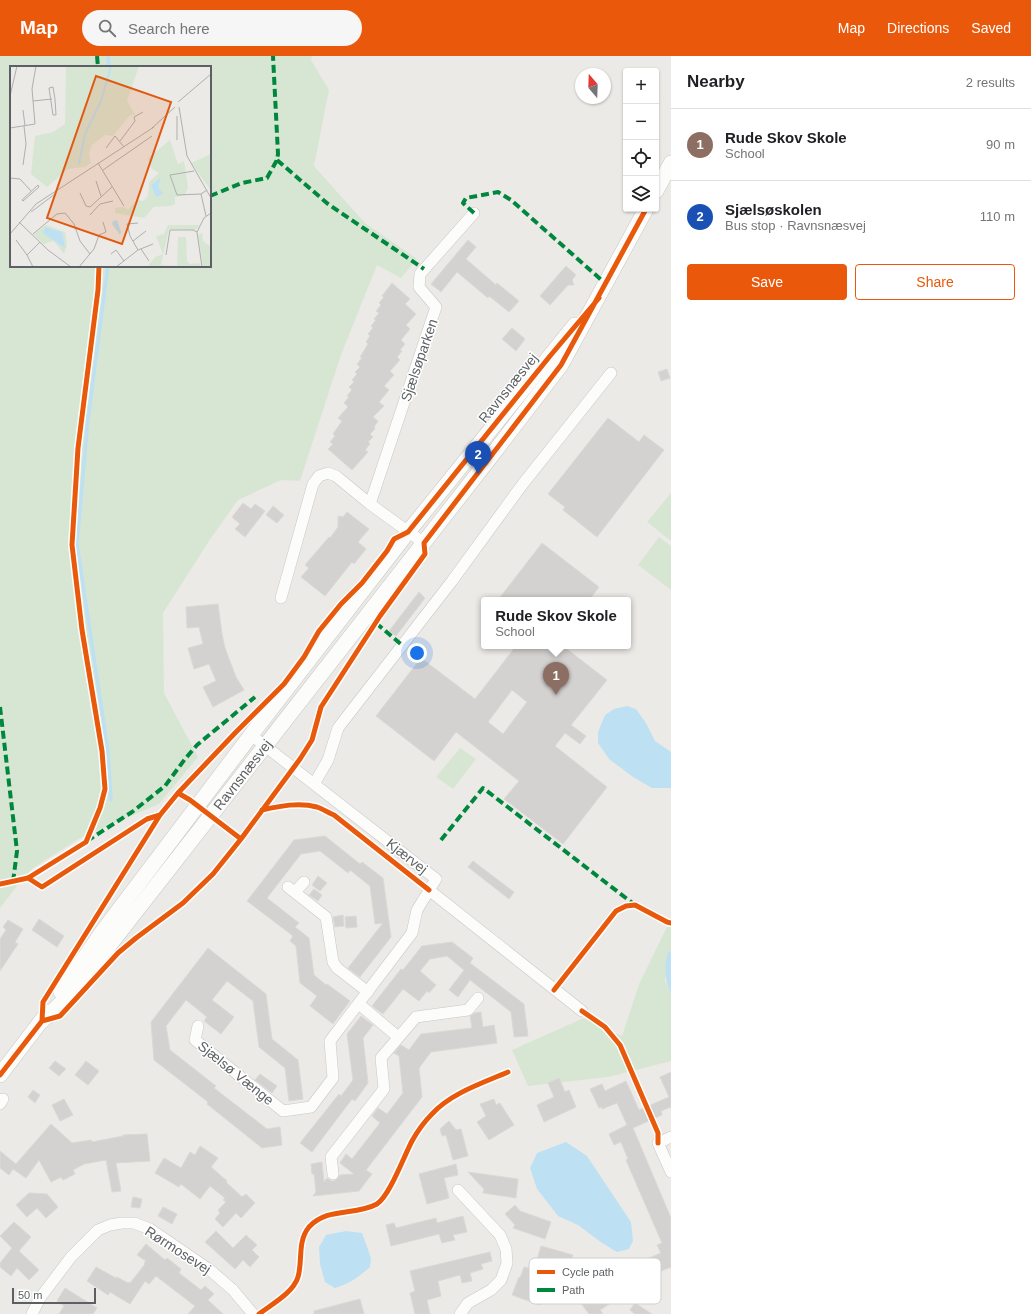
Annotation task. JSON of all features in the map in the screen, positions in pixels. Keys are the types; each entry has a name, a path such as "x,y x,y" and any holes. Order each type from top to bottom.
{"main road":[{"path":"659,185 671,163"},
{"name":"Ravnsnæsvej","path":"42,1021 73,992 424,543 561,365 599,298 644,212"},
{"name":"Ravnsnæsvej","path":"0,1075 42,1021 102,932 408,532 545,362 599,298"}],"street":[{"name":"Sjælsøparken","path":"370,504 436,307 419,287 420,274 474,213"},
{"path":"314,784 328,760 338,728 452,581 522,485 611,373"},
{"path":"281,598 313,484 319,476 328,473 336,476 370,504 424,543"},
{"name":"Kjærvej","path":"252,735 436,879 429,890 582,1012"},
{"path":"304,882 292,890 326,918 333,962 337,968 368,992"},
{"name":"Sjælsø Vænge","path":"198,1026 194,1040 283,1111 312,1107 333,1078 330,1041 412,934 417,910 429,890"},
{"path":"333,1174 331,1157 384,1089 381,1058 398,1037 416,1017 468,1010 478,998"},
{"path":"359,1004 398,1037"},
{"path":"671,1137 658,1143 671,1172"},
{"path":"458,1190 500,1235 506,1249 507,1263 501,1280 491,1290 468,1303 460,1314"},
{"name":"Rørmosevej","path":"32,1314 40,1298 71,1257 98,1230 122,1222 134,1223 150,1229 210,1270 233,1290 253,1314"}],"green space":[{"path":"0,56 312,56 311,60 329,90 314,166 365,223 417,259 401,278 377,265 341,355 300,481 281,480 238,500 209,541 163,613 164,693 198,757 159,804 80,838 33,868 0,908"},
{"path":"671,493 671,541 647,522"},
{"path":"659,537 671,546 671,590 638,565"},
{"path":"460,748 476,759 453,789 436,777"},
{"path":"667,927 671,927 671,952 669,951 665,980 671,994 671,1061 608,1077 528,1086 512,1050 584,1018 622,1036 639,984"}],"water":[{"path":"627,706 636,709 646,723 655,741 671,752 671,788 652,788 633,777 609,759 598,743 598,732 605,715 614,709"},
{"path":"668,951 671,952 671,994 665,973"},
{"path":"566,1142 587,1156 631,1222 633,1241 629,1249 617,1252 578,1225 558,1216 537,1189 530,1168 537,1153"},
{"path":"346,1231 362,1233 371,1258 370,1267 354,1280 335,1288 325,1282 320,1264 319,1247 326,1235"}],"building":[{"path":"468,240 476,247 466,259 496,285 497,283 519,301 509,312 489,296 488,298 457,272 441,292 431,284"},
{"path":"566,266 576,275 572,280 574,285 568,285 550,305 540,296"},
{"path":"392,283 410,299 405,304 416,314 406,325 410,329 401,340 405,344 397,357 400,360 390,371 394,375 384,386 389,390 379,402 384,406 373,417 378,421 374,427 375,429 370,434 373,437 368,442 370,444 365,450 368,452 352,470 328,449 333,444 330,442 335,436 333,434 342,421 338,418 348,407 344,403 352,390 349,387 354,382 352,380 357,374 355,372 360,367 357,364 362,358 360,357 368,344 366,342 370,336 368,334 373,328 371,326 379,313 376,311 381,305 379,303 384,297 382,296"},
{"path":"512,328 525,339 516,351 502,339"},
{"path":"667,369 670,378 661,381 658,372"},
{"path":"608,418 639,442 644,435 664,450 597,537 563,510 565,507 548,494"},
{"path":"243,503 251,509 255,504 265,511 245,537 235,529 240,524 232,517"},
{"path":"273,506 284,515 277,523 266,515"},
{"path":"347,512 369,529 358,542 366,549 354,564 352,562 325,596 301,577 309,568 305,565 338,527 338,516 343,517"},
{"path":"542,543 599,587 591,597 500,597"},
{"path":"419,592 425,598 396,636 389,631"},
{"path":"218,604 225,648 236,677 244,690 213,707 203,687 216,681 209,664 194,669 188,648 203,644 199,627 187,628 186,607"},
{"path":"514,649 567,649 607,680 571,725 586,736 580,744 565,733 555,746 607,787 563,844 504,799 519,781 456,732 434,761 376,716 421,658 475,699","holes":["512,690 527,702 503,734 488,722"]},
{"path":"325,836 360,864 362,862 383,878 391,937 360,977 348,968 383,923 375,924 370,886 350,870 348,873 320,851 301,854 267,898 299,923 295,927 309,938 314,975 350,1001 333,1024 310,1006 317,996 300,983 296,946 290,941 293,936 247,901 294,840"},
{"path":"473,861 514,892 509,899 468,867"},
{"path":"318,876 327,883 320,891 312,885"},
{"path":"314,889 322,895 318,901 309,895"},
{"path":"343,915 344,926 335,927 333,917"},
{"path":"356,916 357,927 346,928 345,917"},
{"path":"39,919 64,936 57,947 32,930"},
{"path":"8,920 23,929 15,942 18,944 0,971 0,939 6,930 3,927"},
{"path":"452,942 473,958 470,963 524,1004 528,1036 514,1037 511,1012 470,980 458,997 449,990 464,970 447,956 430,959 420,971 436,985 429,993 427,991 419,1001 403,989 383,1014 372,1006 401,969 403,970 422,946"},
{"path":"208,948 266,994 272,1039 298,1060 303,1099 289,1101 285,1068 259,1047 253,1001 227,981 212,1000 234,1017 221,1034 204,1021 207,1017 186,1000 166,1026 170,1050 216,1086 214,1088 267,1129 280,1127 282,1145 262,1148 207,1104 208,1102 154,1060 151,1022"},
{"path":"481,1012 483,1027 494,1025 497,1043 431,1052 419,1068 422,1097 366,1170 372,1174 359,1191 313,1196 316,1192 311,1164 322,1162 324,1182 327,1178 334,1181 340,1175 354,1174 340,1163 346,1154 352,1159 380,1123 372,1116 378,1108 387,1114 403,1093 399,1056 394,1053 401,1045 409,1050 421,1034 472,1028 470,1016"},
{"path":"361,1016 373,1025 363,1038 368,1083 355,1101 352,1099 312,1152 300,1143 339,1094 341,1096 353,1080 347,1034"},
{"path":"55,1061 66,1069 59,1076 49,1068"},
{"path":"86,1061 99,1071 88,1085 75,1075"},
{"path":"671,1072 671,1107 661,1111 662,1115 633,1128 671,1218 671,1267 661,1271 661,1258 649,1258 661,1253 657,1245 662,1243 626,1160 628,1159 621,1142 614,1145 609,1134 627,1125 617,1103 602,1109 602,1107 599,1108 590,1089 602,1084 605,1091 626,1081 639,1110 669,1097 660,1077"},
{"path":"260,1074 277,1086 272,1093 255,1080"},
{"path":"559,1078 565,1092 569,1090 576,1107 544,1122 537,1105 554,1097 548,1083"},
{"path":"33,1090 40,1095 35,1103 28,1097"},
{"path":"64,1099 73,1115 60,1121 52,1105"},
{"path":"494,1099 496,1105 500,1103 514,1125 489,1140 477,1122 486,1116 480,1104"},
{"path":"449,1121 456,1130 461,1129 468,1156 453,1160 446,1135 442,1136 440,1129"},
{"path":"51,1124 72,1143 91,1140 92,1142 123,1135 147,1134 150,1161 116,1163 121,1191 112,1192 106,1160 84,1164 73,1170 75,1174 63,1180 61,1177 51,1182 39,1160 26,1178 13,1169 9,1175 0,1168 0,1151 16,1164"},
{"path":"200,1146 218,1158 211,1167 242,1197 246,1194 255,1203 241,1218 236,1213 223,1227 215,1219 220,1213 218,1210 226,1202 223,1200 225,1198 210,1186 200,1199 181,1184 179,1187 155,1173 164,1158 181,1168 190,1152 195,1155"},
{"path":"456,1164 458,1175 444,1178 449,1198 427,1204 419,1174"},
{"path":"468,1172 518,1179 516,1198 483,1193 484,1189"},
{"path":"29,1193 47,1194 58,1207 46,1218 37,1208 27,1217 16,1205"},
{"path":"133,1197 142,1199 140,1208 131,1207"},
{"path":"515,1205 520,1211 551,1222 545,1239 513,1228 515,1225 505,1214"},
{"path":"163,1207 177,1214 172,1224 158,1216"},
{"path":"463,1216 467,1232 453,1235 455,1240 442,1243 439,1234 391,1246 386,1225 394,1223 396,1228 436,1218 437,1223"},
{"path":"14,1222 31,1237 19,1251 39,1270 29,1280 17,1268 11,1276 0,1267 0,1263 12,1248 0,1236"},
{"path":"216,1231 233,1248 246,1235 257,1245 252,1250 259,1257 250,1267 243,1260 235,1269 205,1242"},
{"path":"146,1244 165,1260 167,1258 181,1269 179,1273 201,1290 205,1286 214,1294 208,1300 223,1314 188,1314 195,1306 156,1276 149,1284 145,1281 130,1304 110,1292 108,1295 87,1281 96,1267 116,1278 117,1277 130,1283 145,1264 144,1263 146,1261 137,1255"},
{"path":"541,1246 573,1255 572,1258 538,1258"},
{"path":"490,1252 492,1261 481,1264 483,1269 470,1273 472,1281 462,1283 460,1275 438,1281 441,1296 427,1300 430,1314 415,1314 410,1293 415,1291 410,1271"},
{"path":"524,1267 529,1268 529,1301 512,1295 519,1277 520,1278"},
{"path":"65,1288 97,1308 93,1314 59,1314 64,1306 57,1301"},
{"path":"360,1299 364,1314 314,1314 314,1311"},
{"path":"582,1304 609,1304 600,1310 603,1314 589,1314"},
{"path":"634,1304 637,1304 652,1314 635,1314 630,1310"}],"waterway":[{"path":"108,56 109,66"},
{"path":"108,267 88,420 77,544 108,751 111,800"}],"marked path":[{"path":"97,56 98,66"},
{"path":"211,196 242,183 267,178 277,160 278,154 273,56"},
{"path":"277,160 328,204 424,269"},
{"path":"474,213 463,203 466,198 498,192 511,200 606,284"},
{"path":"376,623 402,645"},
{"path":"87,841 132,812 165,786 197,745 255,697"},
{"path":"0,707 17,851 13,882"},
{"path":"441,840 483,788 635,905"}],"cycle path":[{"path":"595,303 644,212"},
{"path":"0,884 28,878 86,842 100,808 105,789 102,751 82,630 72,545 78,448 98,290 99,267"},
{"path":"595,303 599,298"},
{"path":"595,303 561,365 424,543 425,554 380,616 321,707 312,740 300,759 241,839 213,874 183,903 118,953 60,1016 42,1021 43,1002 160,815 178,793 284,684 304,657 319,631 341,604 362,583 387,551 394,539 408,532 550,356 595,303"},
{"path":"178,793 190,800 241,839"},
{"path":"262,810 283,806 303,805 317,807 334,815 429,890"},
{"path":"28,878 42,887 147,819 160,815"},
{"path":"554,990 616,911 626,906 635,905 671,923"},
{"path":"582,1011 605,1027 620,1045 658,1133 658,1143"},
{"path":"0,1075 42,1021"},
{"path":"259,1314 282,1298 295,1283 298,1277 303,1239 309,1227 324,1217 333,1214 360,1210 377,1204 392,1184 414,1138 432,1114 448,1100 458,1094 508,1072"}],"place":[{"name":"Sjælsøskolen","path":"478,474"},
{"name":"Rude Skov Skole","path":"556,695"}]}
